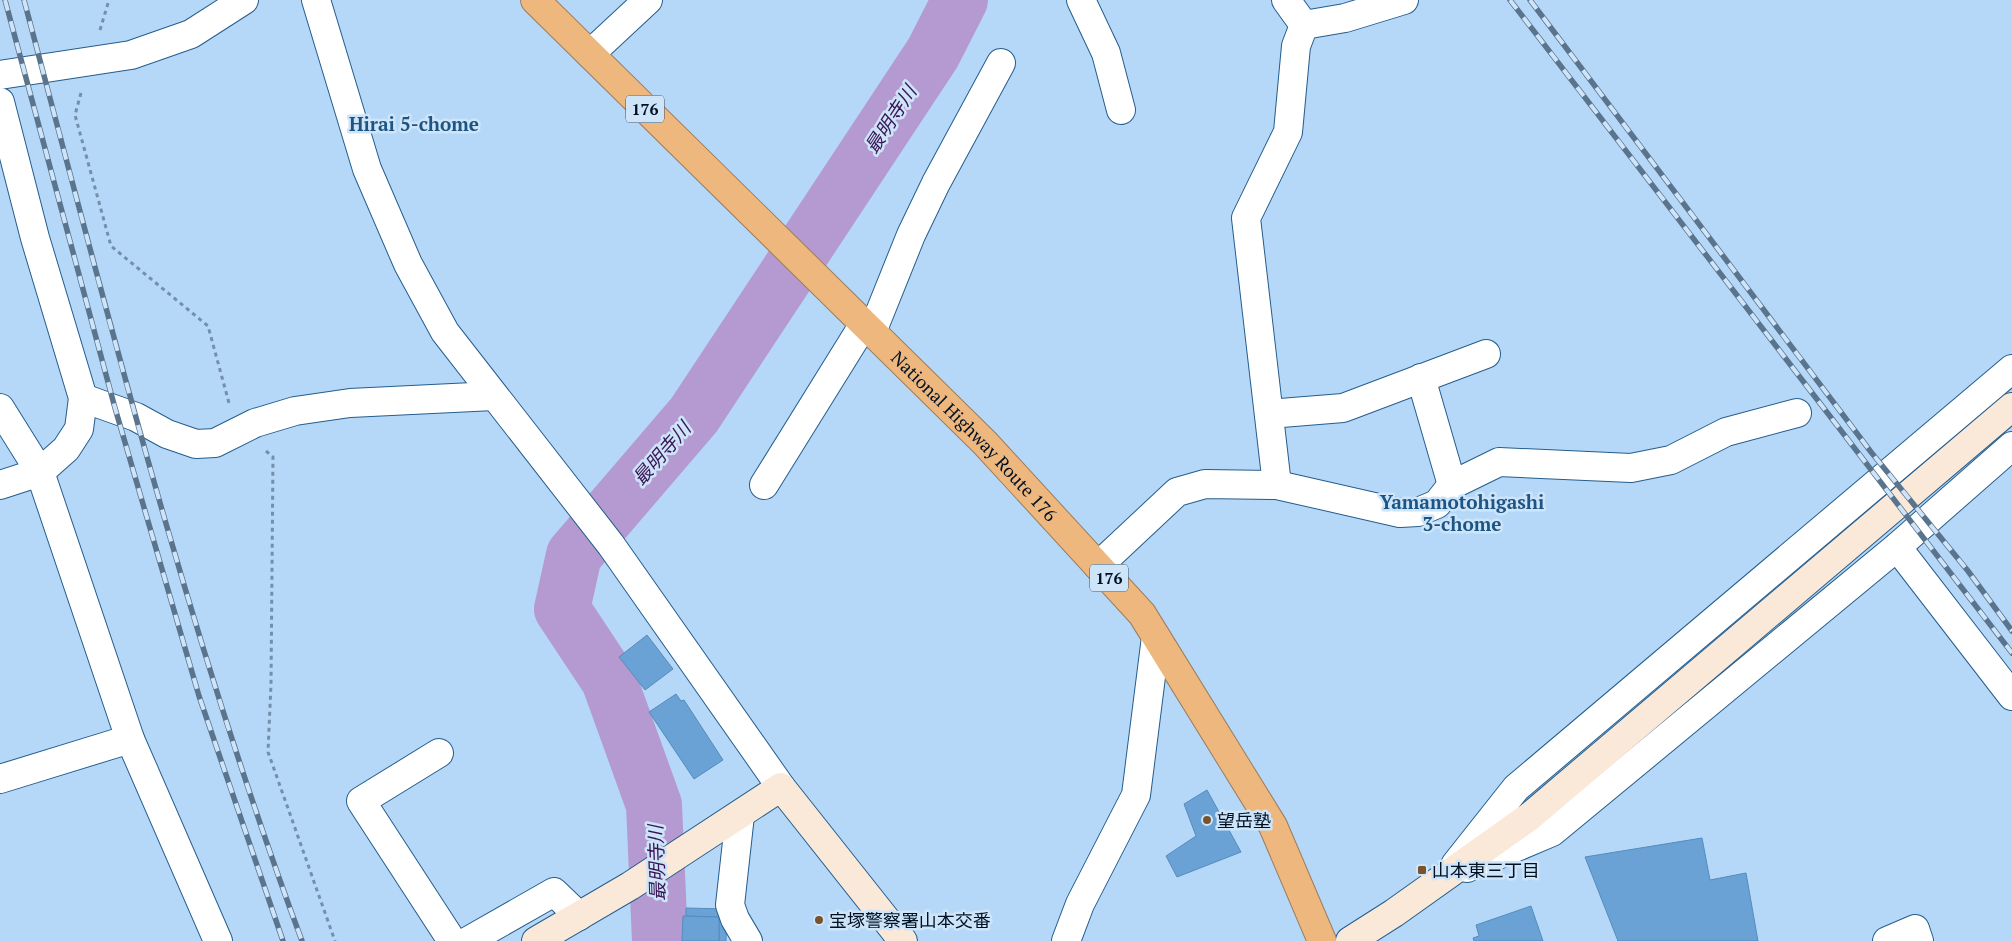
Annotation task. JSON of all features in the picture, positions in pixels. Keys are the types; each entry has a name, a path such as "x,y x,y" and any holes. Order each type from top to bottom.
{"highway":[{"name":"National Highway Route 176","path":"535,0 985,443 1142,614 1273,826 1322,941"}],"street":[{"path":"0,74 131,55 191,34 244,0"},
{"path":"316,0 367,169 408,264 445,332 611,545 781,788 903,941"},
{"path":"590,54 648,0"},
{"path":"1081,0 1106,53 1120,110"},
{"path":"1286,0 1304,25"},
{"path":"1304,25 1345,18 1404,0"},
{"path":"1277,485 1246,218 1288,132 1296,46 1304,25"},
{"path":"764,485 868,328 936,183 1001,63"},
{"path":"0,102 35,238 83,398 79,429 66,449 40,472 0,485"},
{"path":"1269,414 1343,408 1486,354"},
{"path":"1447,876 1516,788 2012,369"},
{"path":"1422,378 1452,485"},
{"path":"83,398 136,417 167,434 196,444 215,443 255,422 295,411 350,403 494,396"},
{"path":"1350,941 1447,876 1529,817 2012,407"},
{"path":"0,408 40,472 130,738 218,941"},
{"path":"1098,566 1177,492 1205,484 1277,485 1400,513 1418,512 1437,504 1452,485 1499,462 1631,468 1671,460 1726,432 1797,413"},
{"path":"1447,876 1552,832 1897,547 2012,446"},
{"path":"1897,547 2012,696"},
{"path":"1066,941 1080,904 1136,795 1156,637"},
{"path":"0,779 130,738"},
{"path":"439,753 362,801 452,941"},
{"path":"536,941 630,886 781,788"},
{"path":"740,815 730,905 748,941"},
{"path":"468,941 554,892 579,916"},
{"path":"1886,941 1914,929 1919,941"}],"path":[{"path":"91,60 75,115 111,246 208,326 228,402 244,428 273,457 271,684 268,752 335,941"}],"building":[{"path":"647,635 673,669 645,690 619,657"},
{"path":"676,694 681,701 684,700 723,760 694,779 649,712"},
{"name":"望岳塾","path":"1207,790 1241,852 1177,877 1166,856 1196,836 1184,804"},
{"path":"1702,838 1710,880 1746,873 1758,941 1618,941 1585,857"},
{"path":"1531,906 1543,941 1474,941 1473,938 1479,936 1476,925"},
{"path":"686,908 727,909 726,941 719,941 719,917 686,916"},
{"path":"683,916 719,917 719,941 682,941"}],"waterway":[{"name":"最明寺川","path":"660,941 654,805 609,680 562,609 574,555 694,415 933,53 960,0"}],"railway":[{"path":"5,0 115,408 199,696 283,941"},
{"path":"24,0 119,356 186,592 222,709 302,941"},
{"path":"1510,0 2012,653"},
{"path":"1530,0 1871,452 1968,571 2012,631"}],"place":[{"name":"望岳塾","path":"1207,820"},
{"name":"山本東三丁目","path":"1422,870"},
{"name":"宝塚警察署山本交番","path":"819,920"}],"district":[{"name":"Hirai 5-chome","path":"414,123"},
{"name":"Yamamotohigashi 3-chome","path":"1462,512"}]}
